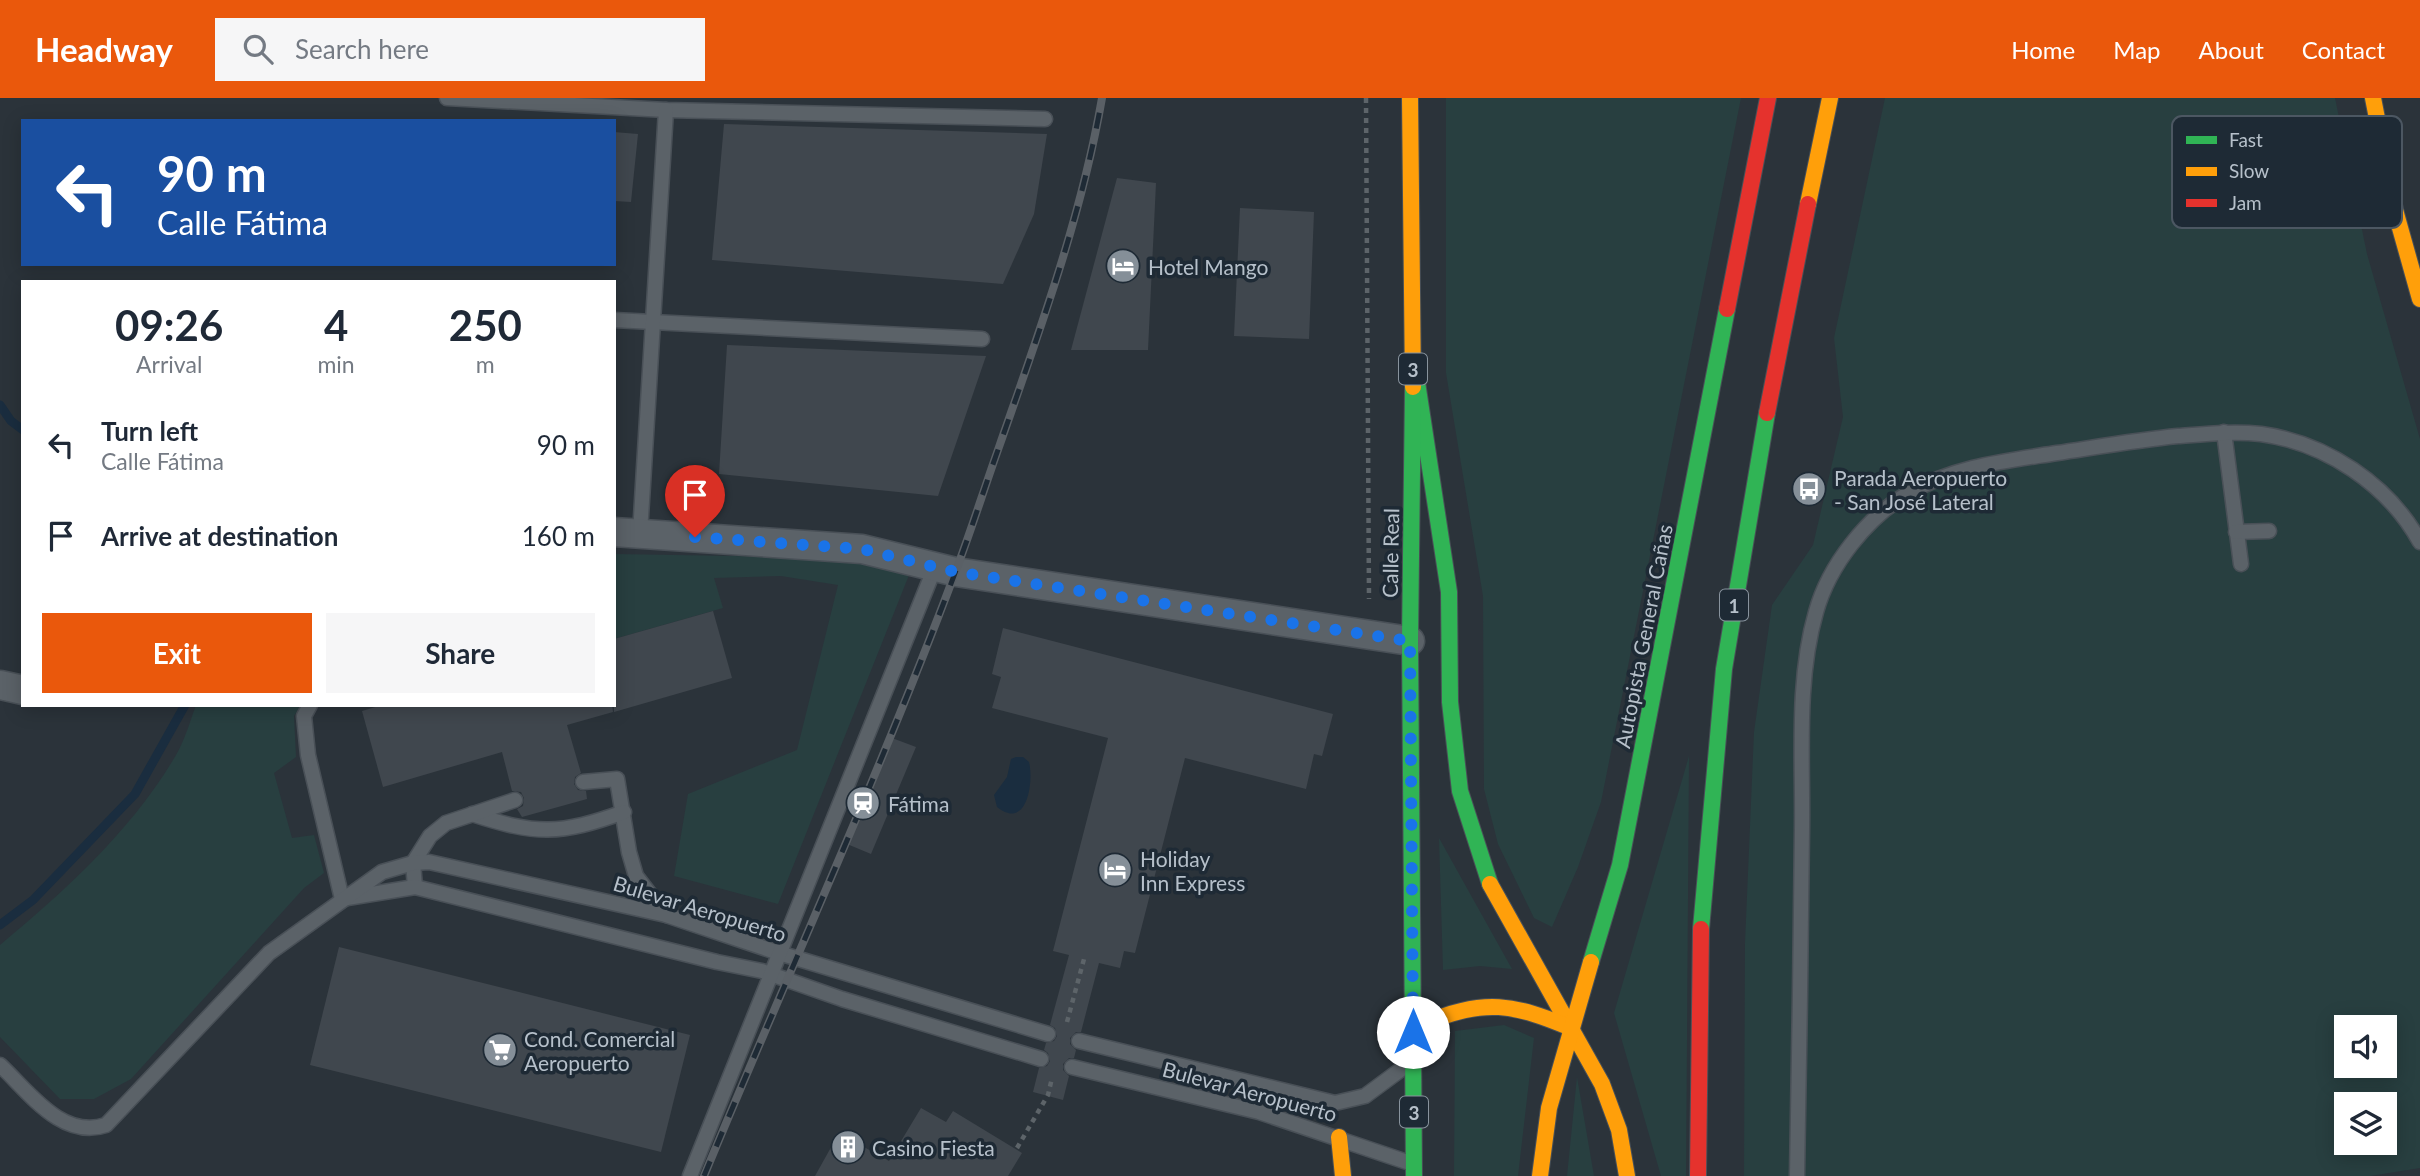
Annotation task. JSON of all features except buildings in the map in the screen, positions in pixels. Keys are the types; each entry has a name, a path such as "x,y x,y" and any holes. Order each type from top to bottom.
{"main road":[{"name":"Calle Real","path":"1410,98 1414,1170"},
{"name":"Autopista General Cañas","path":"1540,1176 1549,1108 1620,865 1768,98"},
{"name":"1","path":"1698,1176 1701,918 1724,669 1772,382 1832,98"},
{"path":"2373,98 2377,116"},
{"path":"2400,228 2420,299"},
{"path":"1413,356 1449,592 1450,702 1460,791 1488,880 1602,1084 1619,1130 1626,1176"},
{"path":"1413,1060 1426,1023 1473,1005 1500,1004 1531,1012 1571,1028"},
{"path":"1339,1138 1343,1176"}],"street":[{"path":"627,532 862,549 935,567 1410,641"},
{"path":"0,685 21,690"}],"lane":[{"path":"447,98 666,110 1045,119"},
{"path":"627,532 653,322 666,110"},
{"path":"616,320 982,339"},
{"path":"2224,432 2241,564"},
{"path":"1797,1176 1804,693 1816,611 1830,578 1863,531 1908,493 1973,467 2148,439 2224,432 2262,434 2304,444 2341,461 2376,486 2408,520 2420,541"},
{"path":"2236,532 2269,531"},
{"path":"690,1176 935,567"},
{"path":"309,707 304,716 308,755 342,899"},
{"path":"583,782 617,779 629,852 636,876 666,915"},
{"path":"415,887 413,863 430,836 446,823 515,800"},
{"path":"472,814 505,825 547,831 592,823 624,811"},
{"name":"Bulevar Aeropuerto","path":"0,1065 59,1120 74,1128 91,1130 106,1125 269,953 382,872 413,863 429,862 666,915 779,953 1048,1034"},
{"name":"Bulevar Aeropuerto","path":"342,899 415,887 771,974 842,999 1041,1059"},
{"name":"Bulevar Aeropuerto","path":"1079,1041 1335,1103 1365,1096 1386,1083 1413,1060"},
{"name":"Bulevar Aeropuerto","path":"1072,1067 1259,1112 1339,1138 1414,1170"},
{"path":"1259,1112 1264,1085"}],"path":[{"path":"1366,98 1369,599"}],"green space":[{"path":"1446,98 1741,98 1601,802 1578,867 1552,927 1534,918 1498,844 1484,789 1483,596 1446,373"},
{"path":"1885,98 2335,98 2339,116 2172,116 2172,228 2362,228 2420,439 2420,1168 2370,1176 1744,1176 1745,943 1754,732 1772,605 1813,545 1843,417 1834,338"},
{"path":"616,554 856,558 913,565 778,904 674,876 688,794 797,750 838,585 781,576 714,578 723,608 616,638"},
{"path":"195,707 300,707 294,716 296,757 274,773 292,838 314,835 324,873 304,888 131,1079 94,1099 60,1099 0,1037 0,945 73,881 119,833 159,782 185,737"},
{"path":"1689,756 1686,1176 1661,1176 1614,1013"},
{"path":"1439,838 1512,969 1480,966 1443,970"},
{"path":"1504,1025 1534,1038 1518,1176 1454,1176 1455,1031"},
{"path":"1577,1077 1594,1176 1567,1176"}],"water":[{"path":"1023,757 1029,762 1029,791 1022,809 1007,813 997,807 994,795 1007,777 1011,759"}],"waterway":[{"path":"0,405 11,421 21,428"},
{"path":"0,925 33,900 135,794 184,707"}],"railway":[{"path":"704,1176 864,800 961,557 1058,275 1083,187 1102,98"}],"traffic: fast":[{"path":"1591,962 1620,865 1727,309"},
{"path":"1413,356 1449,592 1450,702 1460,791 1490,884"},
{"path":"1413,387 1410,641 1414,1176"},
{"path":"1701,929 1724,669 1767,413"}],"traffic: slow":[{"path":"1410,98 1413,387"},
{"path":"1808,204 1830,98"},
{"path":"2373,98 2377,116"},
{"path":"2400,228 2420,299"},
{"path":"1490,884 1602,1084 1619,1130 1627,1176"},
{"path":"1540,1176 1549,1108 1591,962"},
{"path":"1413,1060 1426,1023 1465,1010 1482,1007 1515,1009 1571,1028"},
{"path":"1339,1137 1343,1176"}],"traffic: jam":[{"path":"1727,309 1768,98"},
{"path":"1767,413 1808,204"},
{"path":"1698,1176 1701,929"}],"place":[{"name":"Hotel Mango","path":"1123,266"},
{"name":"Parada Aeropuerto - San José Lateral","path":"1809,489"},
{"name":"Fátima","path":"863,803"},
{"name":"Holiday Inn Express","path":"1115,870"},
{"name":"Cond. Comercial Aeropuerto","path":"500,1050"},
{"name":"Casino Fiesta","path":"848,1147"}],"route":[{"path":"695,537 862,549 956,572 1410,641 1413,1032"}]}
